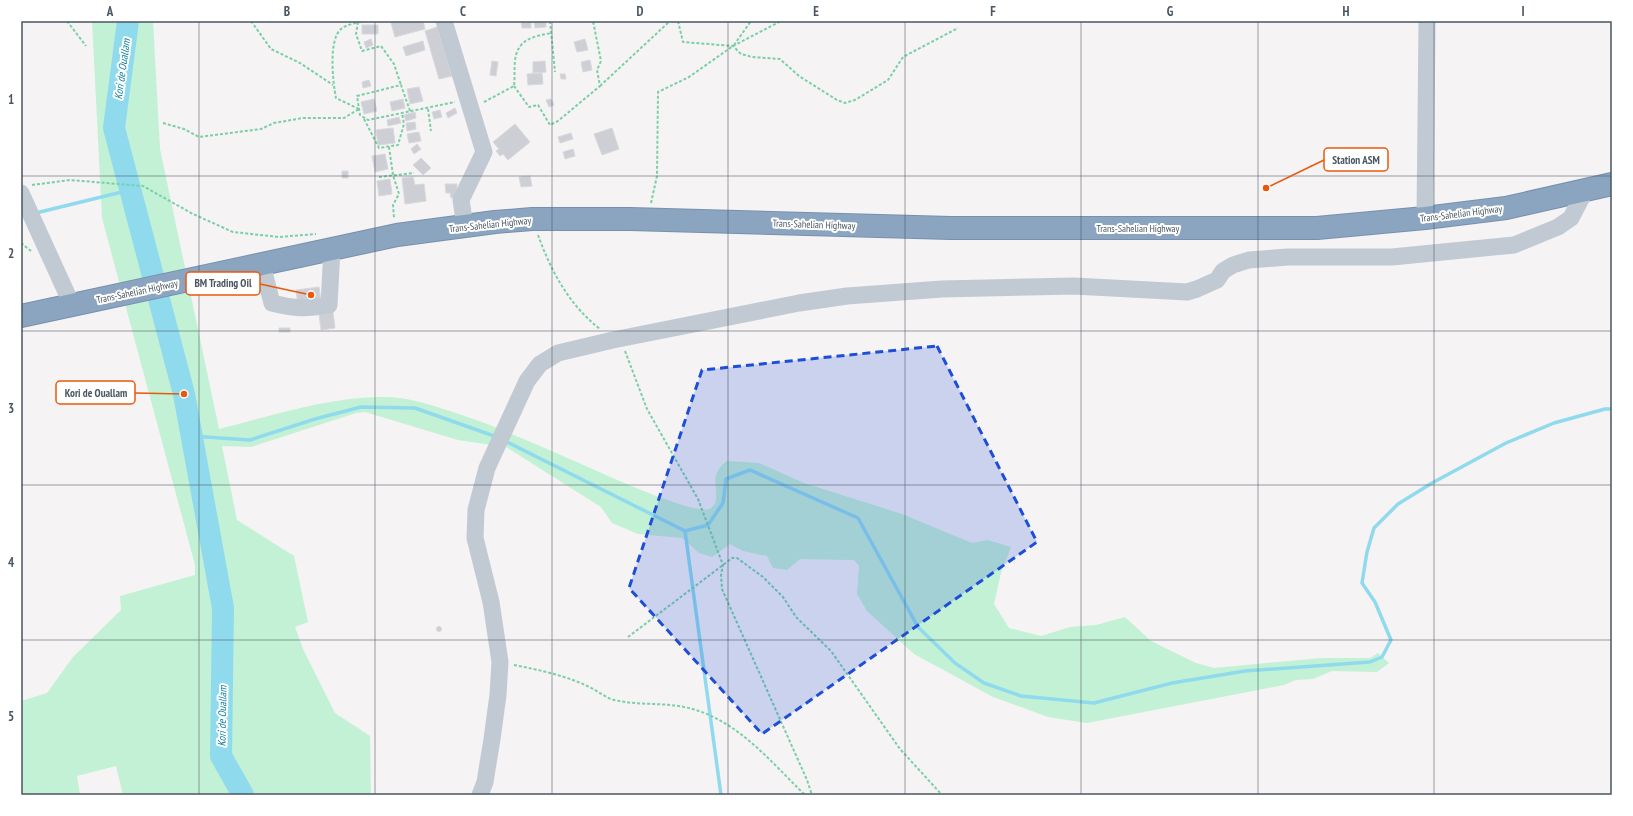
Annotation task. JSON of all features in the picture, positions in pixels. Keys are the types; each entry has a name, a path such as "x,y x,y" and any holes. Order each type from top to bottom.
{"highway":[{"name":"Trans-Sahelian Highway","path":"21,316 262,265 326,241 397,235 532,219 648,219 951,228 1317,228 1425,218 1513,206 1612,184"}],"street":[{"path":"444,21 484,152 461,200 465,226"},
{"path":"1425,218 1427,21"},
{"path":"24,190 72,305"},
{"path":"480,795 485,782 492,739 498,696 500,662 491,602 475,538 476,510 487,468 527,381 540,364 558,354 613,340 799,303 847,296 942,289 1074,286 1187,292 1217,280 1223,271 1233,265 1249,260 1288,257 1392,257 1514,245 1558,227 1571,218 1585,191"},
{"path":"262,265 272,303 294,309 305,309 329,305 326,241"}],"path":[{"path":"67,21 86,46"},
{"path":"251,21 271,49 300,63 333,85"},
{"path":"359,109 336,98 333,85 333,61 336,37 340,30 346,25 364,21"},
{"path":"550,21 555,72"},
{"path":"593,21 601,61 597,70 600,86"},
{"path":"552,33 528,38 522,43 515,61 514,86 529,107 538,105 550,125 558,121 600,86 670,21"},
{"path":"678,21 683,42 733,46 741,54 752,57 780,59 799,76 837,100 845,103 855,100 888,80 903,57 958,28"},
{"path":"733,46 751,21"},
{"path":"648,219 657,176 658,92 689,77 733,46 781,21"},
{"path":"358,22 356,34 362,52 381,46 394,64 410,111"},
{"path":"401,85 357,96 360,115 364,119 379,148 398,145 404,124 402,113"},
{"path":"364,119 376,119 410,111 428,109 454,102 471,109 514,86"},
{"path":"163,123 184,129 199,137 262,129 274,123 303,118 344,118 359,109"},
{"path":"428,109 432,131"},
{"path":"388,146 393,175 399,194 393,205 397,235"},
{"path":"379,177 414,173"},
{"path":"24,190 70,180 143,186 193,214 233,232 326,241"},
{"path":"532,219 549,265 572,300 593,324 624,348 647,409 698,499 723,565 721,575 722,589 807,780 812,795"},
{"path":"628,637 732,558 737,558 763,577 783,597 796,617 831,651 900,749 942,795"},
{"path":"500,662 561,676 587,686 611,698 684,707 710,715 730,725 747,739 805,795"}],"highlighted area":[{"path":"937,346 1037,542 762,734 629,588 702,370"}],"green space":[{"path":"92,21 153,21 160,149 219,429 318,404 359,398 389,397 407,399 435,406 485,423 646,492 685,506 700,509 709,509 715,503 716,475 720,467 727,461 759,463 804,483 902,514 972,543 988,540 1011,547 1001,573 994,604 1009,628 1041,636 1070,627 1096,625 1125,617 1151,641 1196,663 1214,668 1321,658 1370,658 1378,653 1389,663 1377,672 1332,671 1313,679 1296,680 1284,685 1087,723 1048,717 993,697 914,654 867,611 857,594 859,566 854,560 800,559 787,570 773,568 767,556 743,551 730,544 712,557 699,553 682,538 638,534 612,523 601,507 506,447 458,440 365,412 356,413 251,447 222,446 237,520 294,556 308,622 295,627 303,649 335,713 370,736 371,795 123,795 116,766 77,776 80,795 21,795 21,701 47,693 73,657 121,610 120,596 195,575 195,565 102,218"}],"building":[{"path":"397,21 423,21 425,29 395,37 391,23"},
{"path":"521,21 531,21 531,28 522,28"},
{"path":"534,21 546,21 546,27 535,28"},
{"path":"362,25 378,25 378,34 362,34"},
{"path":"437,27 452,76 439,79 425,31"},
{"path":"371,39 373,45 366,48 364,42"},
{"path":"585,39 588,50 577,52 574,42"},
{"path":"423,41 425,50 406,56 403,47"},
{"path":"590,60 592,70 583,72 581,62"},
{"path":"492,61 498,62 496,76 490,75"},
{"path":"545,61 546,72 533,73 533,62"},
{"path":"542,73 543,84 528,85 527,74"},
{"path":"560,74 565,74 566,79 561,79"},
{"path":"369,80 371,86 363,88 362,82"},
{"path":"419,87 423,101 410,104 407,89"},
{"path":"374,99 377,111 364,114 361,102"},
{"path":"403,99 405,108 392,111 390,102"},
{"path":"551,99 554,105 549,107 546,100"},
{"path":"455,108 457,113 448,118 446,113"},
{"path":"440,110 442,117 434,119 432,112"},
{"path":"415,112 416,118 406,121 404,115"},
{"path":"399,117 401,123 388,126 387,120"},
{"path":"415,122 416,129 407,131 406,123"},
{"path":"515,124 530,142 508,160 503,154 500,156 496,151 499,149 493,142"},
{"path":"393,128 395,143 378,145 376,130"},
{"path":"612,128 619,149 602,155 594,134"},
{"path":"419,132 421,141 409,143 407,134"},
{"path":"571,133 573,139 560,143 558,137"},
{"path":"417,144 421,149 414,154 411,149"},
{"path":"573,149 575,156 565,159 563,152"},
{"path":"385,154 388,169 375,172 372,156"},
{"path":"421,158 431,168 423,175 413,165"},
{"path":"342,171 348,171 348,178 342,178"},
{"path":"530,176 532,186 521,187 519,177"},
{"path":"413,177 415,185 424,184 426,201 405,204 402,178"},
{"path":"390,179 392,194 379,196 377,181"},
{"path":"445,184 457,184 457,197 451,198 450,193 446,193"},
{"path":"319,287 321,302 298,305 296,290"},
{"path":"333,312 335,328 321,330 319,314"},
{"path":"279,328 290,328 290,332 279,332"},
{"path":"439,626 442,629 439,632 436,629"}],"waterway":[{"name":"Kori de Ouallam","path":"128,21 114,128 184,394 223,608 221,756 243,795"},
{"path":"36,213 130,190"},
{"path":"191,436 250,440 315,419 361,407 415,408 497,437"},
{"path":"505,441 685,531 708,525 723,503 726,479 750,470 858,518 918,627 955,663 984,683 1021,696 1094,703 1172,683 1245,671 1370,662 1382,657 1391,640 1375,602 1362,583 1367,552 1374,528 1398,504 1432,483 1506,443 1554,423 1605,409 1612,409"},
{"path":"685,531 721,795"}],"place":[{"name":"Station ASM","path":"1266,188"},
{"name":"BM Trading Oil","path":"311,295"},
{"name":"Kori de Ouallam","path":"184,394"}]}
